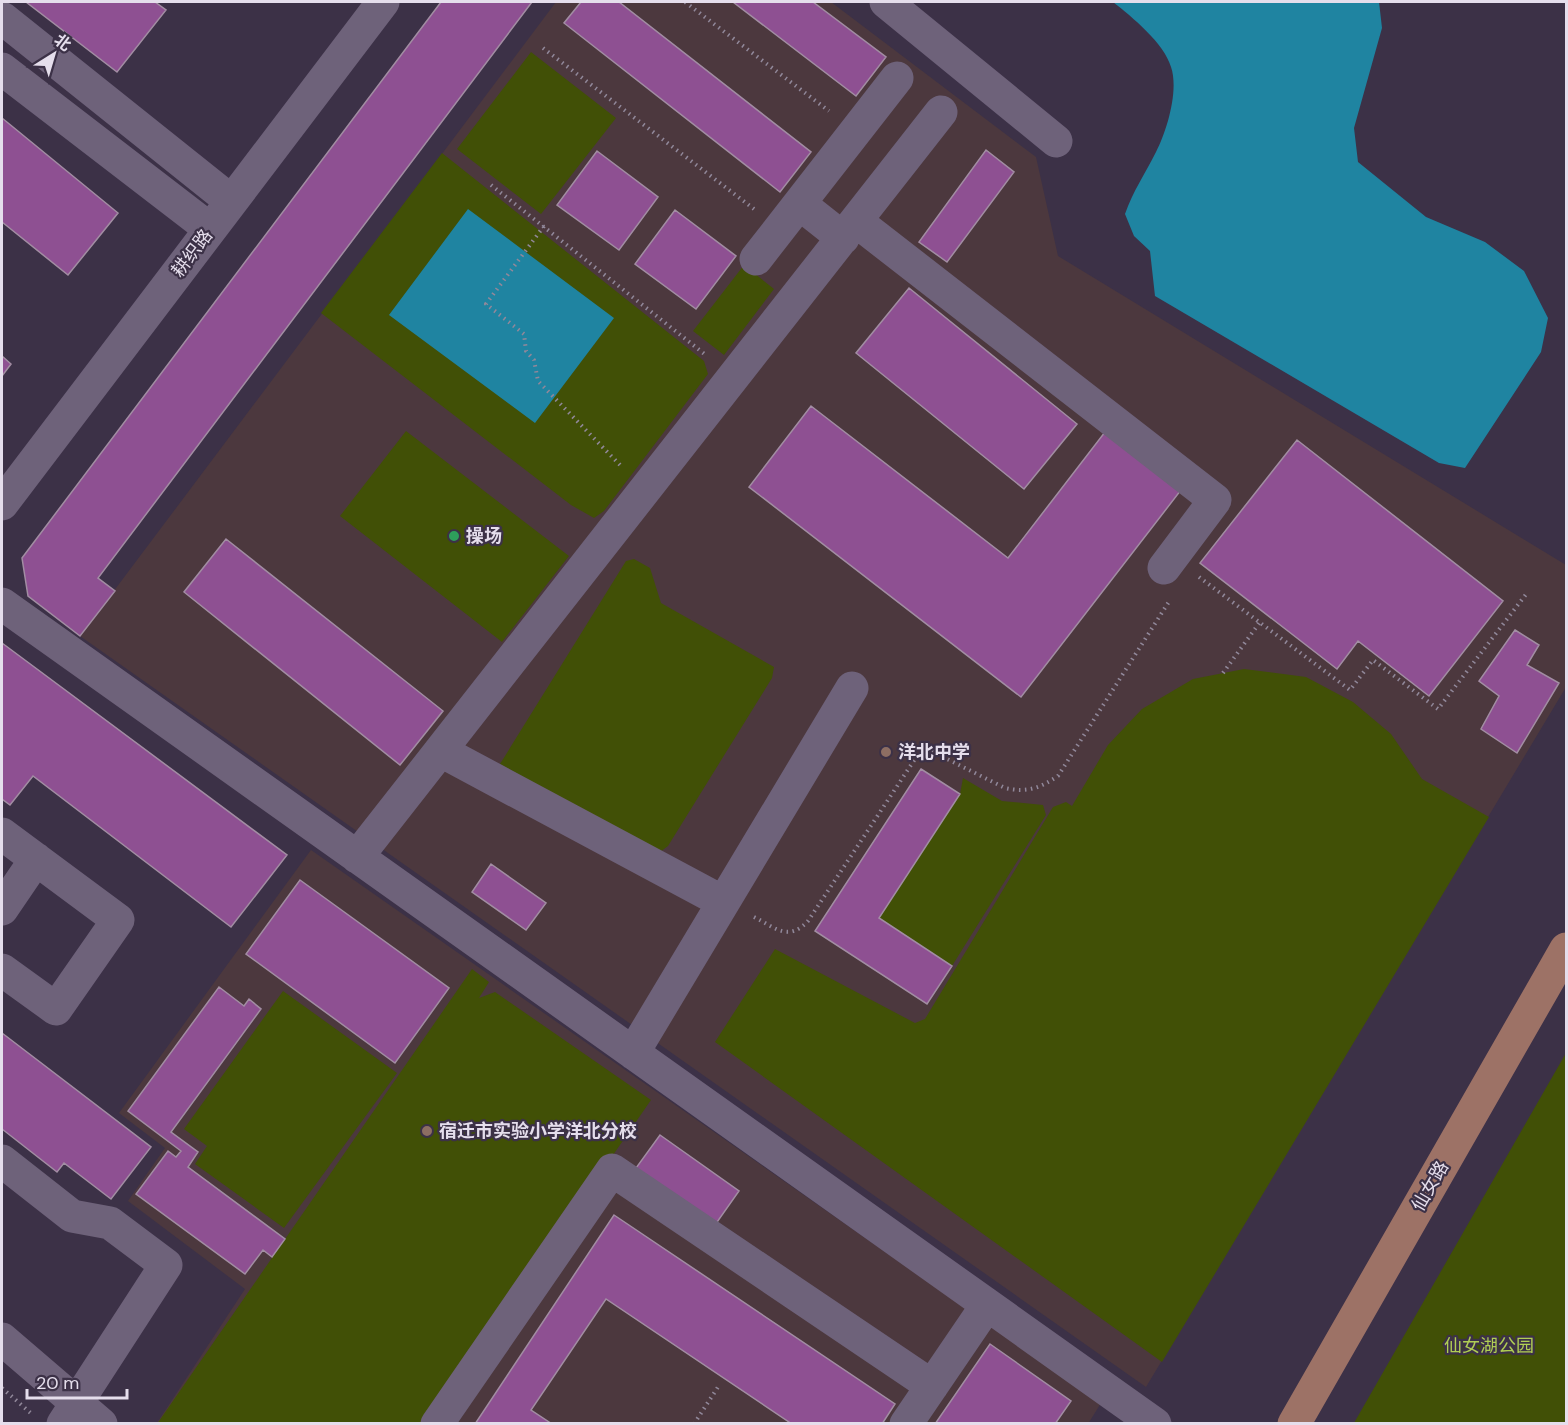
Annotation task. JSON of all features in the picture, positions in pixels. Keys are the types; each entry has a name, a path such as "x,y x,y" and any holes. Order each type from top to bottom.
{"main road":[{"name":"仙女路","path":"1294,1424 1566,949"}],"street":[{"name":"耕织路","path":"2,504 382,2"},
{"path":"886,2 1056,141"},
{"path":"2,18 231,201"},
{"path":"2,69 210,229"},
{"path":"756,259 897,78"},
{"path":"357,857 942,112"},
{"path":"790,217 849,230 1215,500 1168,562"},
{"path":"2,604 1155,1424"},
{"path":"633,1053 852,688"},
{"path":"441,751 723,902"},
{"path":"2,834 118,920 56,1009 2,970"},
{"path":"2,909 36,860"},
{"path":"2,1161 72,1216 110,1223 166,1265 69,1417 2,1339"},
{"path":"437,1424 612,1170 932,1386"},
{"path":"906,1424 987,1305"}],"path":[{"path":"685,2 855,132"},
{"path":"543,48 790,217"},
{"path":"491,184 734,377"},
{"path":"544,226 486,304 524,334 526,351 534,360 538,381 646,489"},
{"path":"1168,562 1260,622 1350,690 1373,660 1438,709 1527,593"},
{"path":"723,902 787,933 798,932 808,921 917,756 927,749 1005,788 1019,791 1030,790 1058,776 1172,597 1168,562"},
{"path":"1223,673 1260,622"},
{"path":"693,1424 718,1387"},
{"path":"2,1388 69,1417"}],"shaded area":[{"name":"洋北中学","path":"556,2 831,2 1036,157 1058,256 1566,565 1566,687 1146,1387 80,636"},
{"name":"宿迁市实验小学洋北分校","path":"311,850 1101,1403 1088,1424 157,1423 245,1289 128,1201 165,1148 119,1113"}],"green space":[{"path":"531,52 616,118 541,214 457,149"},
{"path":"442,153 704,361 708,374 604,511 594,518 571,505 321,313"},
{"path":"744,265 774,289 724,355 693,331"},
{"name":"操场","path":"406,431 569,556 502,642 340,516"},
{"path":"634,559 650,568 661,603 774,667 772,678 668,846 660,852 500,764 626,561"},
{"path":"1244,669 1306,677 1353,702 1391,734 1422,779 1489,817 1162,1362 715,1042 775,949 915,1023 925,1019 1053,807 1066,802 1072,806 1108,745 1142,709 1193,679"},
{"path":"963,778 1002,801 1043,805 1046,815 952,966 879,918 960,794"},
{"path":"472,969 489,982 479,998 495,992 651,1100 428,1423 157,1424"},
{"path":"283,991 397,1073 284,1228 195,1164 207,1146 184,1129"},
{"name":"仙女湖公园","path":"1566,1053 1566,1423 1354,1423"}],"water":[{"path":"1113,2 1379,2 1382,28 1354,128 1358,162 1426,217 1485,242 1524,271 1548,318 1541,352 1465,468 1439,463 1155,296 1150,251 1134,236 1125,214 1164,133 1173,98 1173,76 1167,58 1155,40"},
{"path":"468,209 614,318 535,423 389,315"}],"building":[{"path":"26,2 155,2 166,10 117,72"},
{"path":"441,2 532,2 98,578 115,591 80,636 28,596 22,558"},
{"path":"581,2 619,2 811,152 780,192 564,23"},
{"path":"733,2 813,2 886,57 856,96"},
{"path":"2,118 118,213 68,275 2,222"},
{"path":"986,150 1014,172 947,262 919,242"},
{"path":"597,151 658,197 619,250 557,205"},
{"path":"675,210 736,256 696,309 635,264"},
{"path":"909,288 1077,424 1024,489 856,353"},
{"path":"2,356 11,364 2,376"},
{"path":"811,406 1008,558 1105,432 1181,490 1021,697 749,487"},
{"path":"1297,440 1503,601 1429,696 1358,641 1337,669 1200,563"},
{"path":"226,539 443,711 400,765 184,592"},
{"path":"1515,630 1539,645 1527,665 1559,683 1517,753 1481,729 1499,696 1479,681"},
{"path":"2,643 287,855 231,927 33,776 10,805 2,799"},
{"path":"921,769 960,794 879,918 952,966 927,1004 815,931"},
{"path":"491,864 546,903 526,930 472,892"},
{"path":"300,880 449,988 395,1063 246,954"},
{"path":"219,987 244,1006 249,999 261,1009 171,1132 198,1152 188,1167 285,1239 272,1257 263,1250 245,1274 136,1194 168,1151 176,1157 181,1151 128,1111"},
{"path":"2,1033 151,1147 111,1199 64,1163 57,1172 2,1129"},
{"path":"660,1135 739,1191 715,1225 636,1168"},
{"path":"614,1215 895,1404 882,1424 792,1424 606,1299 531,1410 552,1424 475,1424"},
{"path":"990,1344 1071,1401 1055,1424 935,1424"}],"place":[{"name":"操场","path":"454,536"},
{"name":"洋北中学","path":"886,752"},
{"name":"宿迁市实验小学洋北分校","path":"427,1131"}]}
